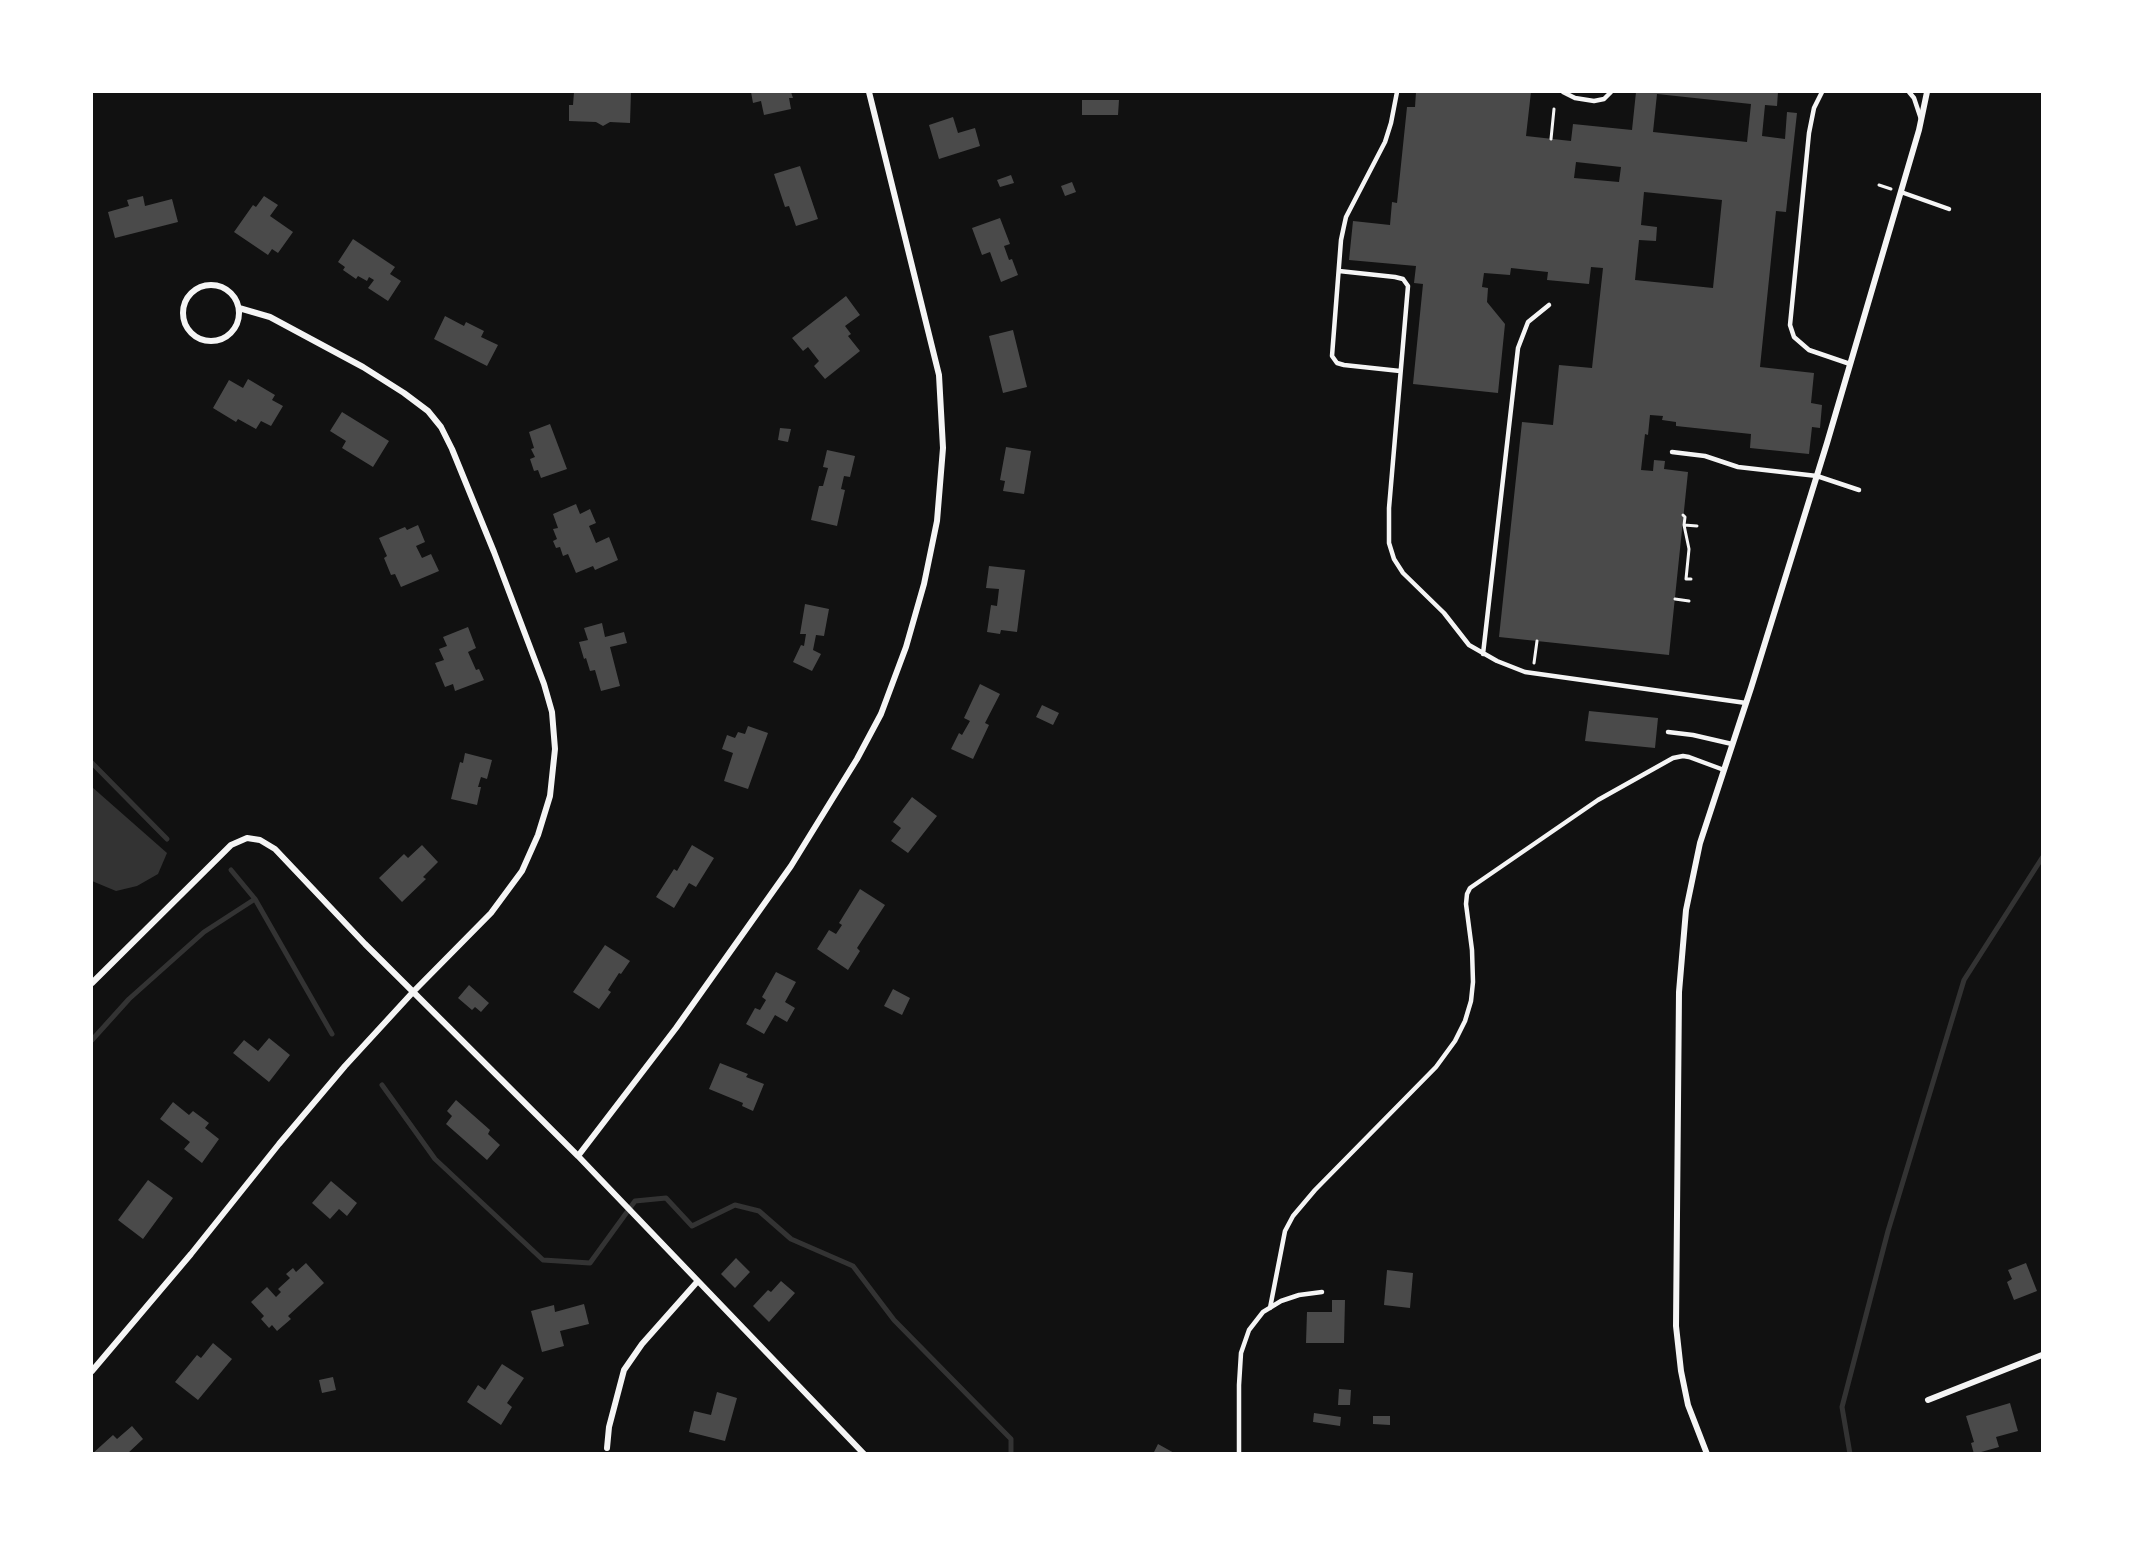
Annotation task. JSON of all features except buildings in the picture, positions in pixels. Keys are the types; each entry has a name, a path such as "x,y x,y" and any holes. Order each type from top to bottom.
{"street":[{"path":"579,1156 676,1028 791,866 857,759 881,714 906,647 924,584 937,521 943,448 939,375 869,92"},
{"path":"1707,1454 1688,1405 1680,1371 1676,1326 1678,992 1686,910 1700,843 1817,476 1901,192 1927,92"},
{"path":"92,1371 345,1066 413,992 491,913 522,871 538,835 550,796 555,749 552,712 544,684 494,552 441,427 428,411 363,367 270,316 239,308 230,293 223,288 205,285 196,289 188,296 182,314 189,332 207,341 216,341 224,338 236,326 239,308"},
{"path":"92,983 231,845 247,838 260,840 275,849 413,992 579,1156 697,1282 864,1454"},
{"path":"607,1448 609,1427 624,1370 642,1344 697,1282"},
{"path":"1928,1400 2043,1355"}],"lane":[{"path":"1397,92 1385,142 1346,217 1341,240 1332,356 1334,360 1344,365 1400,371"},
{"path":"1563,92 1575,98 1594,101 1604,99 1611,92"},
{"path":"1822,92 1814,108 1809,133 1790,325 1794,337 1809,350 1850,364"},
{"path":"1909,92 1914,98 1921,121"},
{"path":"1901,192 1949,209"},
{"path":"1339,271 1395,277 1406,282 1408,286 1388,524 1389,543 1394,559 1403,573 1444,613 1469,645 1503,664 1533,674 1746,703"},
{"path":"1483,654 1518,348 1528,322 1549,305"},
{"path":"1671,452 1705,456 1738,467 1817,476 1858,490"},
{"path":"1668,732 1732,744"},
{"path":"1270,1308 1285,1231 1293,1216 1315,1190 1436,1068 1455,1041 1465,1021 1473,982 1472,950 1466,904 1470,888 1598,800 1673,759 1689,757 1724,770"},
{"path":"1239,1454 1241,1353 1249,1330 1263,1312 1270,1308 1299,1295 1322,1292"}],"path":[{"path":"1551,139 1554,109"},
{"path":"1878,185 1892,189"},
{"path":"1683,515 1689,549 1686,579 1691,579"},
{"path":"1683,524 1697,526"},
{"path":"1675,599 1689,602"},
{"path":"1533,674 1537,641"}],"shaded area":[{"path":"92,787 167,853 158,874 137,886 116,891 92,881"}],"waterway":[{"path":"92,763 167,839"},
{"path":"1850,1454 1842,1407 1888,1231 1964,980 2042,858"},
{"path":"231,870 255,899 332,1034"},
{"path":"92,1040 129,999 204,932 255,899"},
{"path":"382,1085 435,1159 543,1260 590,1263 635,1201 666,1198 692,1226 735,1205 759,1211 791,1239 853,1266 894,1320 1011,1439 1011,1454"}]}
